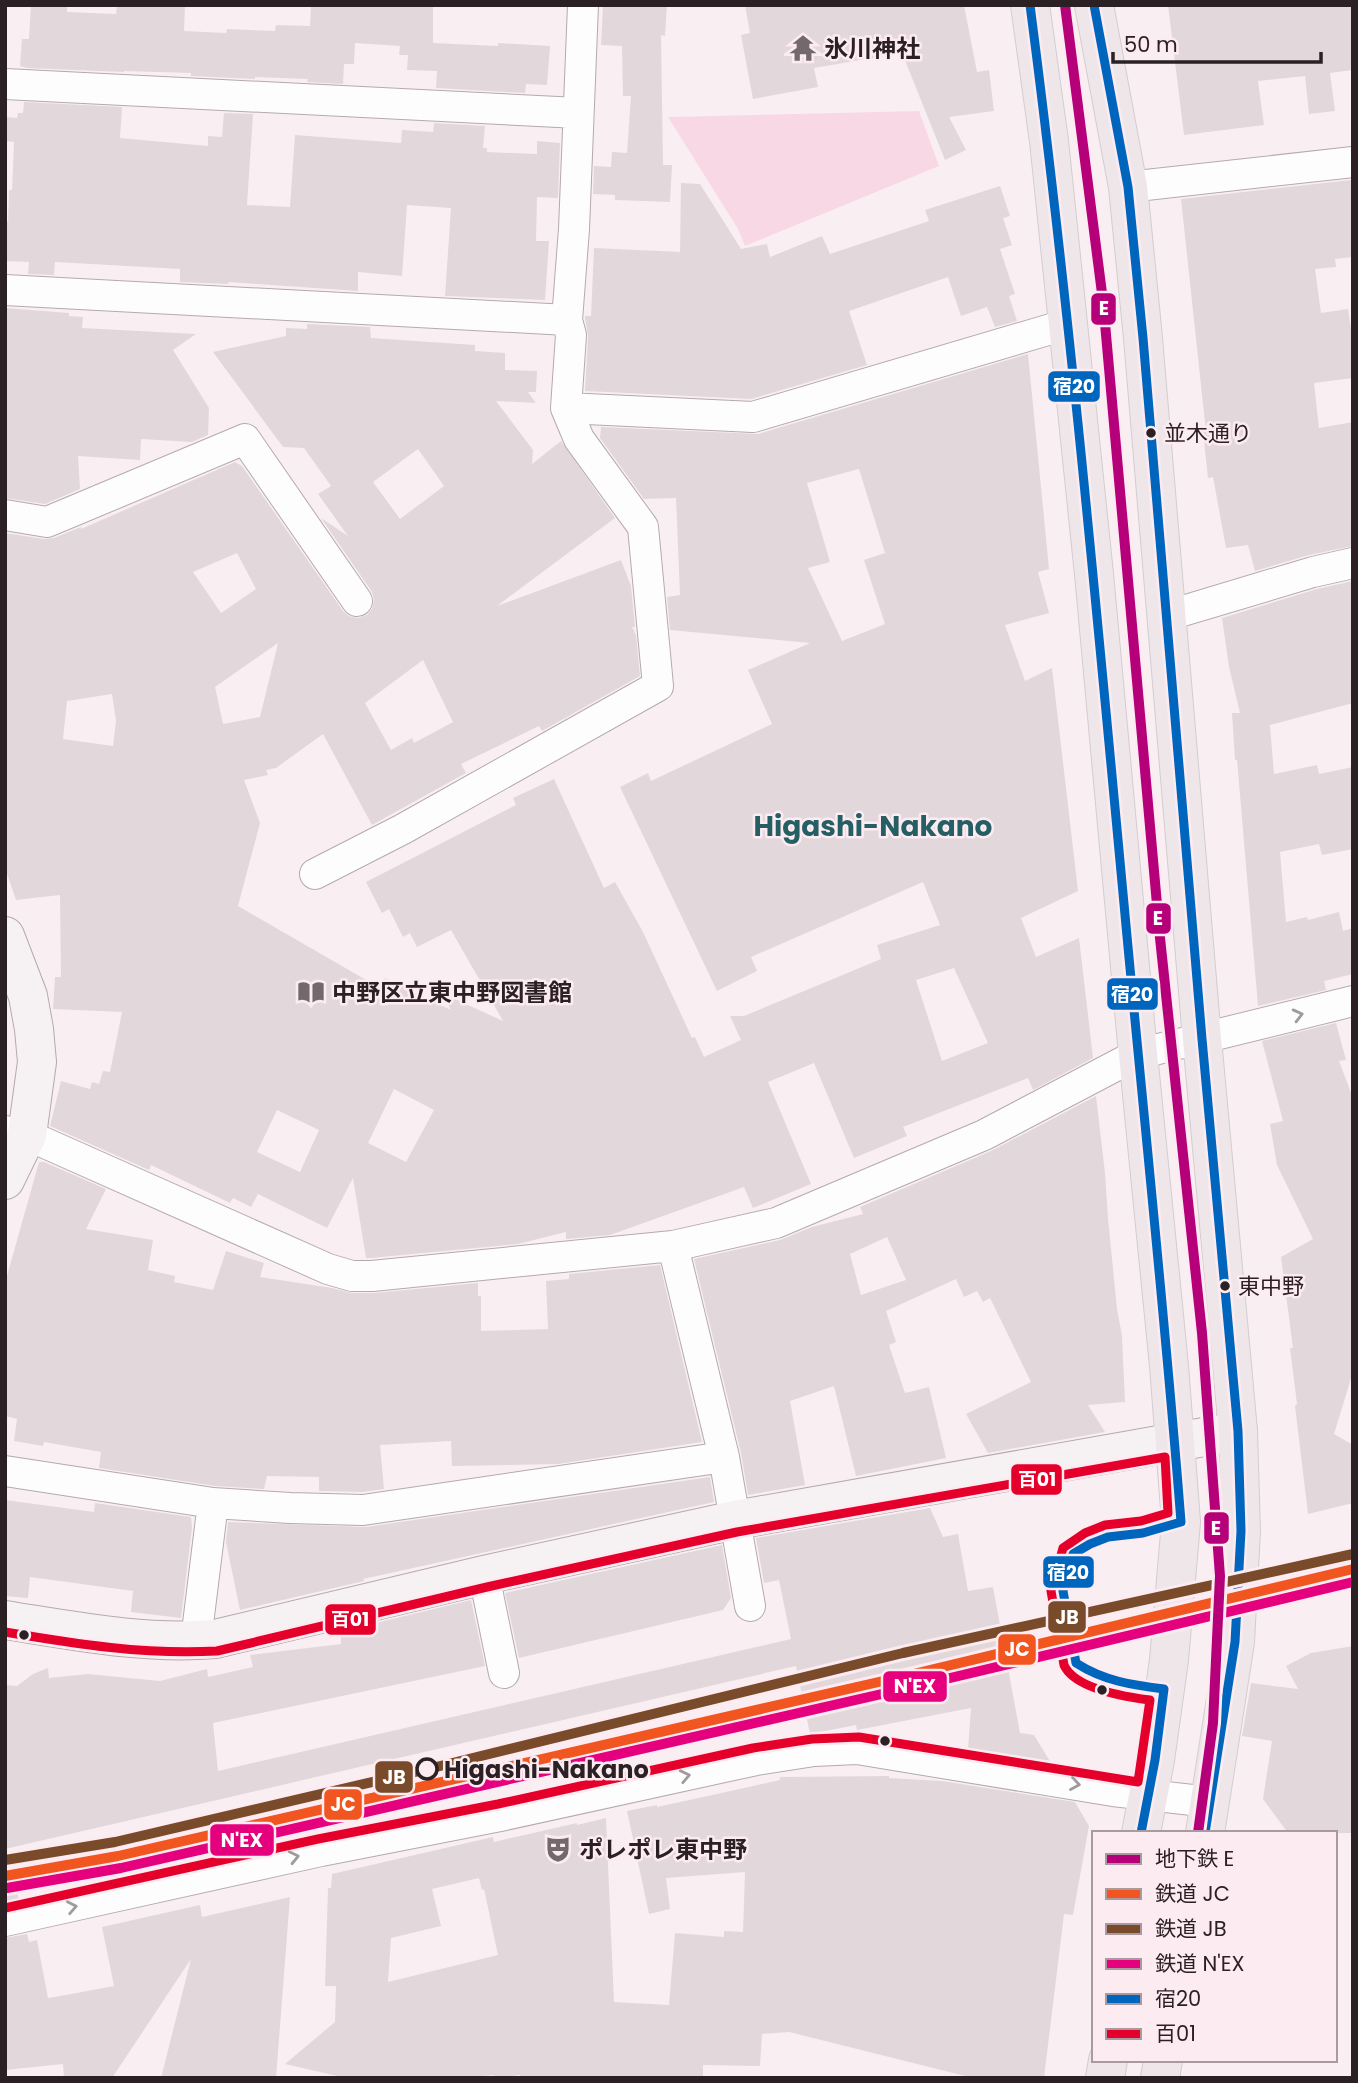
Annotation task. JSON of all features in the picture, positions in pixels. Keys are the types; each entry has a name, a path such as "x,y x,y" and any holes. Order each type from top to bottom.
{"main road":[{"path":"1030,5 1049,141 1094,574 1176,1443 1181,1522 1169,1660 1141,1831"},
{"path":"1094,5 1128,187 1238,1431 1241,1531 1235,1642 1208,1818"}],"street":[{"path":"315,874 415,823 658,686 643,527 579,439 566,408 571,335 567,320 574,229 583,5"},
{"path":"5,84 578,113"},
{"path":"1128,187 1353,162"},
{"path":"5,290 567,320"},
{"path":"566,408 753,417 1068,324"},
{"path":"5,515 47,522 245,439 357,601"},
{"path":"1167,616 1313,572 1353,563"},
{"path":"5,936 28,996 37,1062 5,1180"},
{"path":"16,1133 328,1269 352,1276 372,1276 673,1246 776,1223 984,1135 1138,1054 1353,1001"},
{"path":"673,1246 724,1457 750,1605"},
{"path":"5,1620 133,1639 170,1642 215,1639 484,1575 735,1520 1238,1431"},
{"path":"5,1471 213,1503 363,1510 724,1457"},
{"path":"196,1640 213,1503"},
{"path":"484,1575 504,1673"},
{"path":"5,1921 321,1851 500,1816 756,1760 814,1751 857,1749 1148,1795 1208,1818"}],"shaded area":[{"path":"919,111 939,166 745,246 738,229 668,117"}],"building":[{"path":"31,5 67,5 67,12 116,14 117,5 185,5 184,31 226,33 227,29 275,31 276,25 310,26 311,5 433,5 433,43 550,46 547,85 526,84 525,93 436,88 437,71 407,70 408,55 399,55 400,46 355,43 354,64 344,64 343,84 307,82 308,79 191,76 191,73 27,68 20,66 22,39 29,39"},
{"path":"603,5 667,5 665,36 661,35 663,165 672,165 670,202 615,200 615,195 593,194 594,166 611,167 612,152 627,153 631,96 623,96 622,46 601,45"},
{"path":"745,5 964,5 977,72 989,70 994,111 949,117 966,150 945,160 902,53 814,68 818,87 753,99 741,35 750,33"},
{"path":"1168,5 1353,5 1353,70 1330,73 1335,111 1309,114 1305,76 1258,81 1264,125 1184,135"},
{"path":"24,102 122,107 120,138 208,146 208,136 222,137 224,113 253,114 247,205 290,207 295,135 401,143 402,130 433,132 434,123 485,126 483,148 487,148 487,152 537,154 537,141 560,143 558,198 537,197 536,241 549,241 545,300 445,296 451,208 407,205 402,276 358,272 358,291 229,282 180,282 180,269 55,262 54,275 28,274 29,262 5,261 5,221 8,222 9,190 12,190 14,142 5,141 5,117 17,118 18,113 23,113"},
{"path":"1351,180 1353,257 1335,259 1336,267 1315,269 1321,313 1348,309 1353,343 1353,378 1314,383 1319,428 1353,422 1353,546 1309,555 1255,571 1248,545 1226,548 1213,477 1208,478 1203,432 1206,432 1181,199"},
{"path":"681,183 700,184 741,249 767,244 770,257 822,236 830,254 929,221 925,210 1000,186 1010,216 1003,218 1012,245 1000,249 1015,294 1009,296 1017,321 995,327 987,307 961,316 948,277 849,311 867,365 751,399 585,391 588,336 585,316 591,316 594,248 680,252"},
{"path":"5,308 69,313 69,316 83,317 82,328 196,334 173,350 209,408 208,435 192,442 141,439 140,460 78,456 80,489 45,504 5,498"},
{"path":"307,324 370,327 371,338 475,345 475,351 505,353 505,370 537,371 536,392 528,392 536,403 496,401 533,450 532,464 561,441 615,518 497,606 621,560 631,586 635,627 632,627 636,635 640,676 542,731 539,726 461,764 466,773 372,825 323,734 276,768 266,770 268,775 244,780 260,823 238,906 380,988 385,978 451,1010 442,993 503,1021 451,930 417,947 410,933 403,937 389,909 382,913 366,882 516,805 513,798 554,779 604,888 615,882 643,932 692,1038 695,1037 704,1057 741,1040 730,1016 744,1016 881,959 877,945 940,925 923,882 751,957 757,971 717,991 620,787 648,773 651,781 772,724 748,670 810,643 670,630 667,597 680,595 676,498 644,499 600,438 601,427 758,434 1028,354 1049,569 1038,572 1049,613 1005,625 1025,681 1052,668 1078,891 1021,918 1036,957 1079,938 1093,1058 1033,1090 1028,1078 903,1127 907,1136 854,1158 814,1063 768,1082 811,1184 753,1208 744,1187 610,1235 566,1239 566,1232 518,1244 371,1258 366,1258 353,1178 327,1228 258,1194 251,1207 233,1198 230,1203 151,1165 149,1170 50,1126 61,1081 90,1089 92,1082 99,1084 103,1071 110,1072 122,1012 53,1009 55,977 61,977 60,895 16,900 5,868 5,533 54,538 81,529 235,462 242,466 343,611 358,618 367,615 374,600 372,592 321,518 348,536 318,494 331,486 304,448 283,447 213,352 286,336 286,328 307,329","holes":["418,449 444,486 400,519 373,482","859,469 885,553 864,560 885,624 842,641 808,568 830,562 807,483","237,553 256,589 221,613 193,572","278,643 260,717 223,724 215,687","423,660 453,722 414,743 412,738 391,750 365,703","112,694 116,721 113,746 63,739 67,701","954,968 988,1043 942,1061 916,980","394,1089 434,1110 406,1162 368,1143","277,1110 319,1130 300,1172 257,1152"]},
{"path":"1353,581 1353,703 1270,725 1274,774 1317,765 1319,774 1353,767 1353,849 1322,855 1319,844 1280,852 1286,922 1307,917 1308,920 1339,912 1343,931 1353,928 1353,974 1324,981 1326,990 1258,1006 1232,713 1240,713 1229,667 1222,618"},
{"path":"1336,1023 1346,1060 1339,1061 1353,1098 1353,1372 1334,1434 1353,1445 1353,1503 1308,1514 1295,1406 1297,1404 1290,1348 1293,1348 1281,1257 1313,1239 1277,1165 1270,1124 1283,1121 1262,1041"},
{"path":"1096,1096 1122,1336 1125,1402 1088,1405 1105,1432 988,1453 966,1414 1031,1382 990,1298 983,1302 977,1291 964,1297 956,1279 886,1311 896,1342 889,1345 905,1393 929,1387 946,1458 856,1476 834,1386 790,1401 805,1485 748,1495 741,1453 694,1259 780,1240 812,1227 863,1214 860,1207 991,1151","holes":["887,1237 906,1280 861,1295 850,1254"]},
{"path":"39,1162 106,1189 86,1229 153,1240 148,1270 175,1276 174,1282 213,1290 226,1251 264,1263 260,1277 352,1293 478,1283 478,1296 481,1296 481,1331 548,1329 546,1281 569,1279 569,1274 660,1265 702,1442 558,1464 452,1466 451,1441 380,1445 384,1489 362,1492 319,1491 319,1477 267,1476 264,1489 215,1486 99,1468 101,1452 44,1442 43,1446 14,1441 17,1419 5,1416 5,1283"},
{"path":"710,1477 714,1502 363,1579 364,1581 240,1610 226,1542 228,1522 366,1527"},
{"path":"5,1500 94,1512 95,1503 191,1517 181,1618 131,1612 133,1591 30,1577 28,1598 5,1596"},
{"path":"930,1508 943,1537 958,1534 968,1591 993,1587 1020,1733 1034,1735 1051,1763 968,1749 971,1708 857,1730 856,1725 810,1734 796,1666 5,1849 5,1685 17,1686 33,1674 48,1668 49,1678 88,1674 160,1681 207,1669 208,1677 253,1667 250,1655 341,1644 341,1635 330,1634 471,1600 485,1666 213,1723 218,1771 791,1639 779,1580 764,1583 756,1538"},
{"path":"722,1545 731,1598 723,1610 519,1658 505,1593"},
{"path":"1353,1646 1353,1833 1287,1831 1263,1799 1272,1741 1242,1736 1251,1683 1298,1689 1286,1666 1311,1653"},
{"path":"889,1776 942,1781 1075,1802 1089,1826 1073,1915 1064,1914 1044,2078 973,2078 789,2032 762,2034 760,2066 703,2065 703,2078 520,2078 520,2075 494,2078 494,2075 460,2078 346,2078 285,2064 335,2022 336,1986 325,1986 328,1888 331,1888 332,1874 493,1837 494,1842 606,1818 614,2002 669,2005 675,1933 724,1937 724,1931 743,1932 745,1872 666,1878 670,1909 649,1914 627,1811 749,1787 780,1780 780,1777","holes":["479,1878 482,1890 484,1889 498,1955 388,1982 391,1938 441,1926 432,1889"]},
{"path":"14,1879 19,1900 5,1903 5,1880"},
{"path":"290,1897 276,2078 161,2078 191,1959 112,2078 64,2078 63,2064 5,2070 5,1938 27,1934 29,1942 37,1940 48,1998 55,1997 114,1986 102,1927 200,1905 202,1917"}],"metro line":[{"name":"E","path":"1065,5 1103,301 1160,938 1202,1333 1220,1576 1213,1723 1198,1831"}],"rail line":[{"name":"JB","path":"5,1860 115,1842 903,1653 1353,1554"},
{"name":"JC","path":"5,1876 118,1856 905,1676 1353,1569"},
{"name":"N'EX","path":"7,1888 121,1868 908,1688 1353,1582"}],"transit line":[{"name":"宿20","path":"1030,5 1081,454 1181,1522 1143,1533 1108,1537 1090,1544 1073,1554 1063,1591 1076,1663 1108,1678 1164,1689 1155,1760 1141,1831"},
{"name":"宿20","path":"1094,5 1128,187 1238,1431 1241,1531 1235,1642 1205,1831"},
{"name":"百01","path":"5,1632 137,1650 217,1651 487,1587 737,1532 1165,1457 1168,1513 1141,1521 1105,1525 1085,1533 1063,1548 1051,1591 1064,1665 1070,1673 1090,1686 1150,1700 1138,1782 859,1737 812,1739 753,1748 498,1804 318,1839 5,1908"}],"place":[{"name":"氷川神社","path":"803,48"},
{"name":"並木通り","path":"1151,433"},
{"name":"中野区立東中野図書館","path":"311,992"},
{"name":"東中野","path":"1225,1286"},
{"name":"Higashi-Nakano","path":"427,1769"},
{"name":"ポレポレ東中野","path":"558,1849"}],"district":[{"name":"Higashi-Nakano","path":"873,826"}]}
